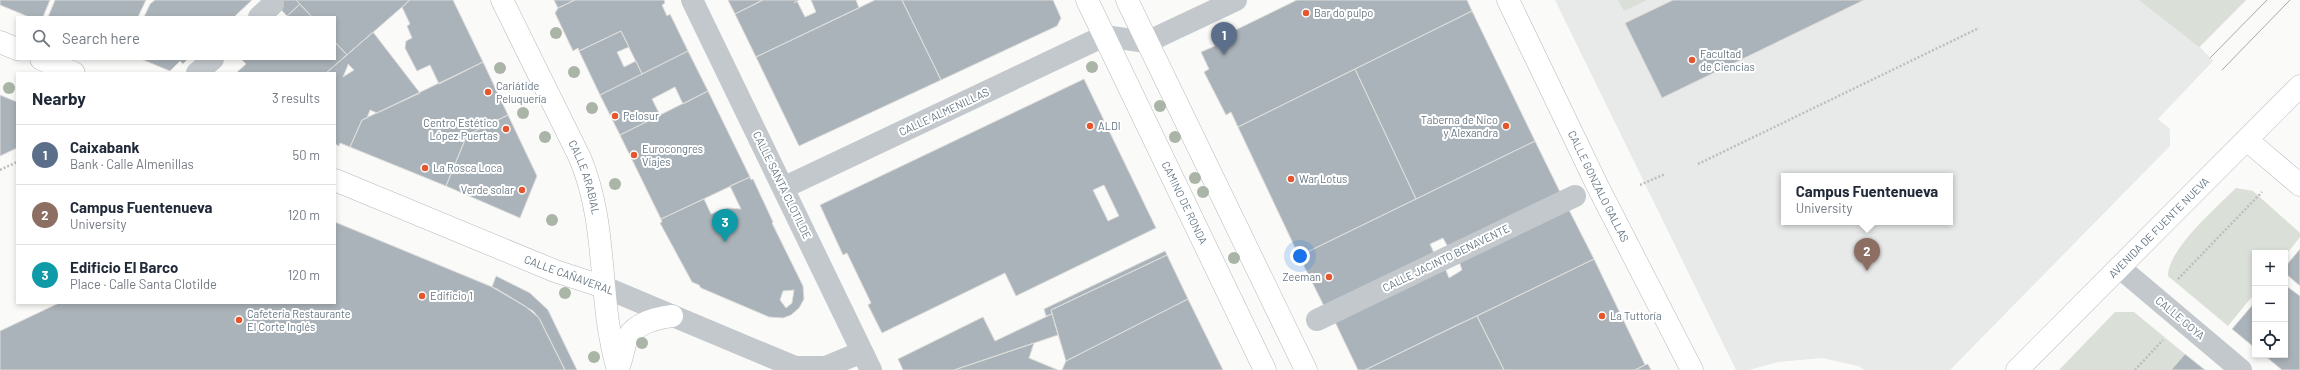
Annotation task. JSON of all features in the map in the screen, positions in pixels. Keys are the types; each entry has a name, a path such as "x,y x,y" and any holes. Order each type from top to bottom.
{"main road":[{"name":"CALLE ARABIAL","path":"502,0 580,158 589,182 598,222 608,330 618,369"},
{"name":"CAMINO DE RONDA","path":"1087,0 1265,370"},
{"path":"1127,0 1306,370"},
{"name":"CALLE GONZALO GALLAS","path":"1508,0 1598,187 1692,370"},
{"path":"0,42 16,49"},
{"path":"43,60 72,72"},
{"name":"AVENIDA DE FUENTE NUEVA","path":"2017,370 2300,86"},
{"path":"2247,140 2300,185"},
{"name":"CALLE CAÑAVERAL","path":"336,180 543,266 604,287"},
{"path":"618,369 626,341 632,333 648,322 672,316"}],"street":[{"name":"CALLE SANTA CLOTILDE","path":"692,0 867,361"},
{"path":"1104,36 1147,42 1236,0"},
{"name":"CALLE ALMENILLAS","path":"783,188 1104,36"},
{"path":"198,72 212,60"},
{"name":"CALLE JACINTO BENAVENTE","path":"1317,320 1575,196"},
{"name":"CALLE GOYA","path":"2119,267 2241,370"},
{"name":"CALLE CAÑAVERAL","path":"604,287 799,369"},
{"path":"799,369 822,368 867,361"}],"path":[{"path":"1698,164 1979,28"},
{"path":"0,170 16,162"},
{"path":"1640,185 1665,174"},
{"path":"2177,280 2262,192"},
{"path":"2135,370 2167,335"}],"shaded area":[{"name":"Facultad de Ciencias","path":"1555,0 2246,0 2200,47 2213,61 2158,119 2170,129 2170,146 1950,370 1865,370 1858,366 1822,358 1778,362 1749,370 1736,370"},
{"path":"1618,0 1647,0 1624,11"},
{"path":"2139,0 2246,0 2199,47"},
{"path":"2236,188 2253,191 2300,233 2300,237 2288,252 2288,250 2252,250 2252,297 2228,326 2168,276 2170,265 2176,254 2194,229"},
{"path":"2115,312 2134,312 2185,354 2171,370 2059,370"}],"building":[{"path":"0,0 50,0 43,16 27,16 0,5"},
{"path":"55,0 146,0 138,16 48,16"},
{"path":"155,0 252,0 235,16 144,16 150,4"},
{"path":"272,0 296,0 300,4 287,16"},
{"path":"296,0 410,0 347,55 336,43 336,16 311,16"},
{"path":"410,0 453,0 483,62 439,84 430,65 417,71 405,48 406,41 412,38 407,26 410,24 402,7"},
{"path":"554,0 575,0 558,8"},
{"path":"575,0 664,0 665,3 662,5 667,16 670,14 688,51 642,74 621,31 579,51 578,48 573,51 555,13 558,8"},
{"path":"728,0 763,0 735,14"},
{"path":"763,0 799,0 797,1 805,17 816,12 811,0 856,0 859,8 756,57 735,14"},
{"path":"875,0 902,0 941,80 799,146 756,57"},
{"path":"902,0 1053,0 1061,18 1057,26 941,80"},
{"path":"1297,0 1467,0 1472,11 1238,127 1231,112 1226,115 1204,72 1209,69 1201,52 1215,46 1213,41"},
{"name":"Facultad de Ciencias","path":"1673,0 1864,0 1662,98 1625,23"},
{"path":"300,4 311,16 287,16"},
{"path":"1472,11 1535,141 1416,199 1355,69"},
{"path":"621,31 629,47 617,52 624,67 636,61 642,74 600,95 579,51"},
{"path":"373,32 420,93 377,113 370,110 367,118 362,120 350,147 340,143 339,146 336,144 336,72 327,72","holes":["348,64 354,70 343,77 348,65"]},
{"path":"336,43 347,55 327,72 237,72 246,64 242,60 336,60"},
{"path":"688,51 708,91 683,104 675,87 652,99 660,115 620,135 600,95"},
{"path":"143,60 187,60 183,64 180,61 170,71"},
{"path":"483,62 508,115 467,135 446,186 350,147 362,120"},
{"path":"1355,69 1416,199 1299,256 1238,127"},
{"path":"1084,79 1156,228 1016,296 1005,273 882,333 868,305 871,303 847,253 843,255 820,205","holes":["1104,185 1119,216 1108,221 1093,190"]},
{"path":"708,91 750,177 661,219 620,135"},
{"path":"0,95 16,102 16,148 0,156"},
{"path":"508,115 537,176 520,218 446,186 467,135"},
{"path":"1535,141 1560,192 1448,247 1443,238 1430,244 1434,253 1324,306 1299,256"},
{"path":"750,177 751,180 753,179 773,222 772,223 803,286 804,299 799,308 791,315 783,318 769,317 701,288 699,285 692,282 660,223 662,222 661,219 704,199 711,214 727,208 741,209 730,186","holes":["794,290 792,303 786,308 780,300 783,291"]},
{"path":"1568,208 1594,259 1365,370 1358,370 1335,322 1445,268 1449,278 1462,270 1459,261"},
{"name":"Edificio 1","path":"336,222 497,289 525,306 539,318 565,370 0,370 0,331 57,304 336,304"},
{"path":"2300,249 2300,286 2288,276 2288,263"},
{"path":"1165,251 1167,255 1051,310 1052,314 1046,316 1044,309"},
{"path":"1167,255 1188,299 1066,361 1051,310"},
{"path":"1594,259 1645,365 1635,370 1504,370 1477,316"},
{"path":"496,276 530,293 548,310 577,370 565,370 539,318 533,311 492,287"},
{"path":"2288,287 2300,296 2300,370 2282,370 2268,358 2288,358"},
{"path":"1188,299 1223,370 1062,370 1066,361"},
{"path":"2252,306 2252,346 2232,329"},
{"path":"1052,314 1058,335 954,370 903,370 898,359 983,317 995,341"},
{"path":"1477,316 1504,370 1365,370 1457,325"},
{"path":"1034,343 1029,358 1058,370 954,370"},
{"path":"2185,354 2205,370 2171,370"},
{"path":"1648,364 1651,370 1635,370 1645,365"}],"tram line":[{"path":"2210,58 2267,0"},
{"path":"2222,70 2290,0"}],"place":[{"name":"Bar do pulpo","path":"1306,13"},
{"name":"Caixabank","path":"1224,55"},
{"name":"Facultad de Ciencias","path":"1692,60"},
{"name":"Cariátide Peluquería","path":"488,92"},
{"name":"Pelosur","path":"615,116"},
{"name":"ALDI","path":"1090,126"},
{"name":"Taberna de Nico y Alexandra","path":"1506,126"},
{"name":"Centro Estético López Puertas","path":"506,129"},
{"name":"Eurocongres Viajes","path":"634,155"},
{"name":"La Rosca Loca","path":"425,168"},
{"name":"War Lotus","path":"1291,179"},
{"name":"Verde solar","path":"522,190"},
{"name":"Edificio El Barco","path":"725,242"},
{"name":"Campus Fuentenueva","path":"1867,271"},
{"name":"Zeeman","path":"1329,277"},
{"name":"Edificio 1","path":"422,296"},
{"name":"La Tuttoría","path":"1602,316"},
{"name":"Cafetería Restaurante El Corte Inglés","path":"239,320"}]}
